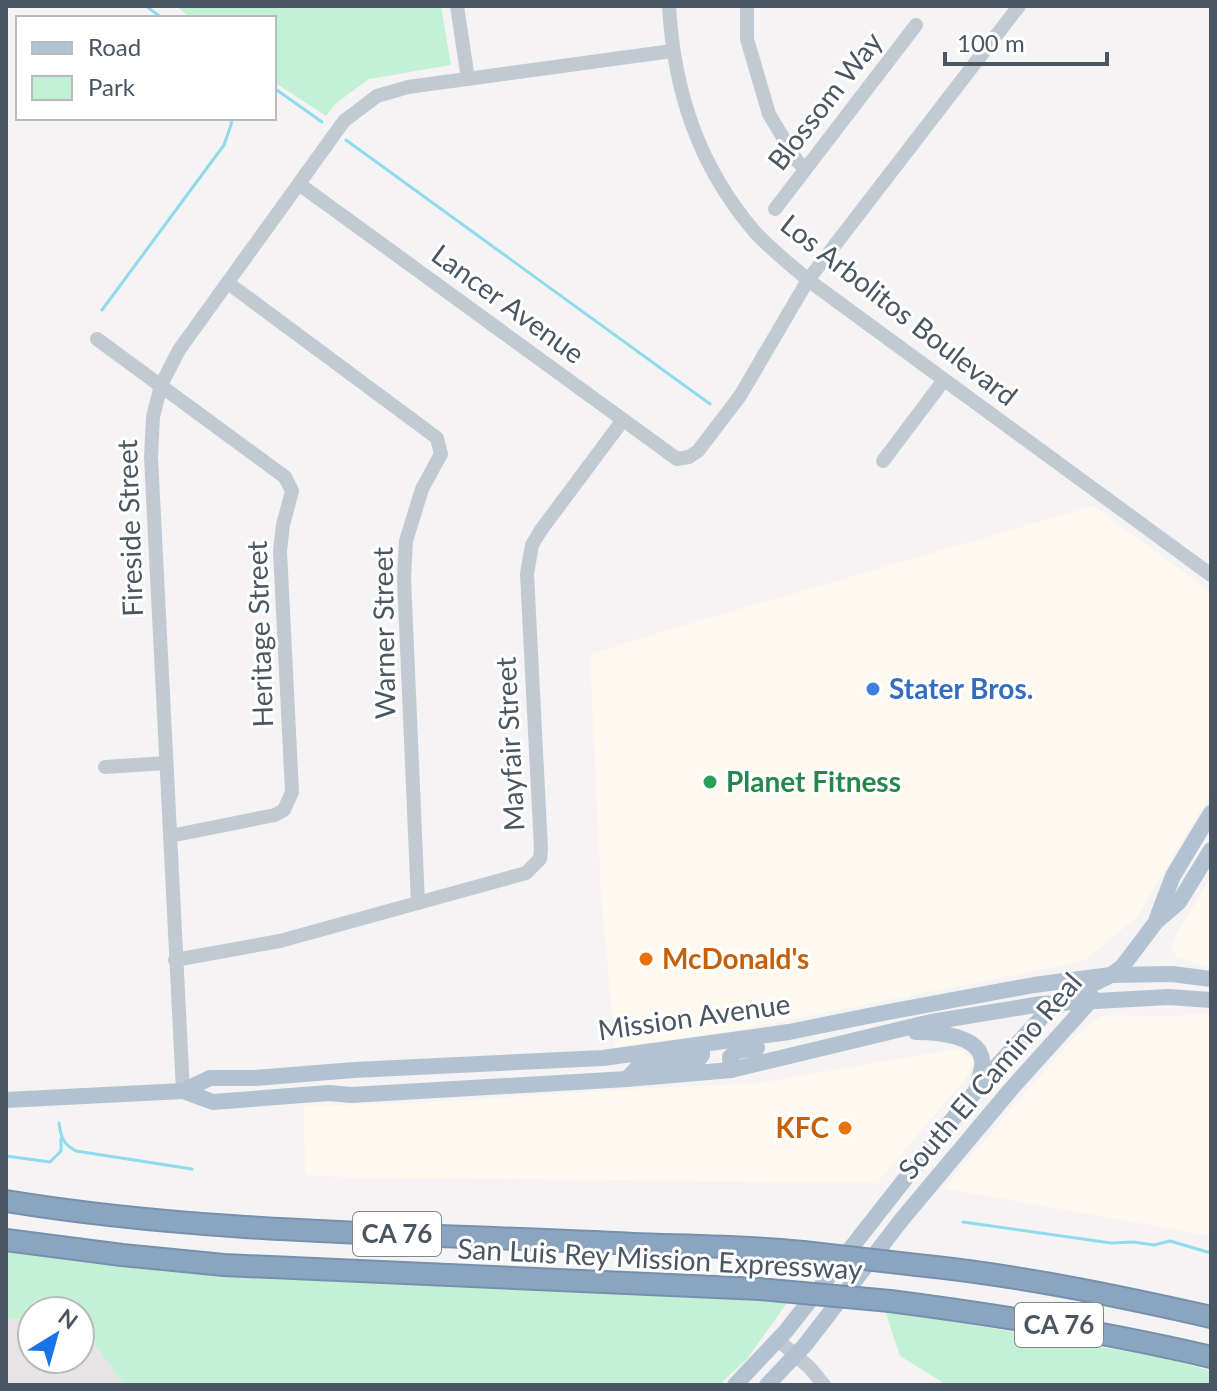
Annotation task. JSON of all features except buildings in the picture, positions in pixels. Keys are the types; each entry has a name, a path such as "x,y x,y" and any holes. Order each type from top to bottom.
{"highway":[{"name":"San Luis Rey Mission Expressway","path":"6,1201 152,1220 258,1228 803,1252 998,1276 1211,1317"},
{"name":"San Luis Rey Mission Expressway","path":"6,1240 224,1265 760,1289 890,1301 1043,1322 1211,1357"}],"main road":[{"path":"1185,892 1187,875 1210,819"},
{"path":"1156,922 1173,876 1210,819"},
{"path":"1111,975 1131,957 1156,922 1179,902 1211,850"},
{"name":"Mission Avenue","path":"6,1100 183,1091 210,1078 603,1058 789,1032 1034,985 1111,975 1172,974 1211,979"},
{"name":"South El Camino Real","path":"767,1385 796,1354 903,1218 1012,1088 1091,1002 1111,975"},
{"name":"South El Camino Real","path":"735,1385 778,1340 938,1137 1055,1003 1111,975"},
{"name":"Mission Avenue","path":"183,1091 213,1102 329,1093 351,1095 627,1079 731,1070 931,1022 1055,1003 1169,997 1211,1000"},
{"path":"814,1051 821,1039 868,1026 872,1015"},
{"path":"731,1070 732,1054 780,1043 789,1032"},
{"path":"890,1032 950,1035 976,1046 983,1066 976,1092"},
{"path":"627,1079 638,1067 698,1060 702,1055 702,1045"},
{"path":"487,1086 493,1075 516,1072 523,1061"},
{"path":"447,1089 459,1076 480,1072 485,1063"}],"street":[{"path":"457,6 468,79"},
{"name":"Los Arbolitos Boulevard","path":"669,6 672,51 689,119 702,152 734,205 755,232 808,280 1211,575"},
{"path":"747,6 747,39 769,114 797,161 805,168"},
{"path":"808,280 1019,6"},
{"name":"Blossom Way","path":"775,209 916,25"},
{"name":"Fireside Street","path":"183,1091 151,457 153,417 161,385 179,350 344,121 377,96 408,87 672,51"},
{"name":"Lancer Avenue","path":"299,184 677,459 689,457 698,451 740,396 808,280"},
{"name":"Warner Street","path":"228,283 437,438 440,447 441,454 422,489 406,541 404,578 418,903"},
{"name":"Heritage Street","path":"97,339 285,477 292,491 280,551 292,792 284,810 275,815 170,836"},
{"path":"883,461 944,380"},
{"name":"Mayfair Street","path":"175,960 280,941 418,903 526,873 540,859 527,574 532,545 623,420"},
{"path":"105,767 166,763"},
{"path":"778,1340 796,1354 824,1385"}],"shaded area":[{"path":"1093,506 1211,592 1211,793 1136,918 1084,961 733,1031 615,1047 601,894 590,655"},
{"path":"1211,876 1211,968 1176,957 1171,944"},
{"path":"1211,1014 1211,1236 943,1188 1072,1039 1100,1017"},
{"path":"963,1050 971,1058 972,1067 966,1078 877,1183 305,1175 304,1106 415,1103 753,1084"},
{"path":"6,1319 16,1319 16,1375 96,1375 96,1346 124,1385 6,1385"}],"green space":[{"path":"176,6 441,6 451,65 369,79 335,104 326,116 276,83 276,16 188,16"},
{"path":"6,1250 175,1271 789,1300 747,1359 719,1385 124,1385 96,1346 96,1295 16,1295 16,1319 6,1319"},
{"path":"885,1310 1160,1357 1211,1371 1211,1385 947,1385 900,1356"}],"waterway":[{"path":"146,6 159,16"},
{"path":"276,89 322,122"},
{"path":"102,310 224,145 232,120"},
{"path":"346,140 710,404"},
{"path":"59,1123 63,1140 76,1151 192,1169"},
{"path":"6,1156 50,1162 61,1151 61,1139"},
{"path":"963,1222 1111,1243 1154,1245 1170,1241 1211,1253"}],"place":[{"name":"Stater Bros.","path":"873,689"},
{"name":"Planet Fitness","path":"710,782"},
{"name":"McDonald's","path":"646,959"},
{"name":"KFC","path":"845,1128"}]}
